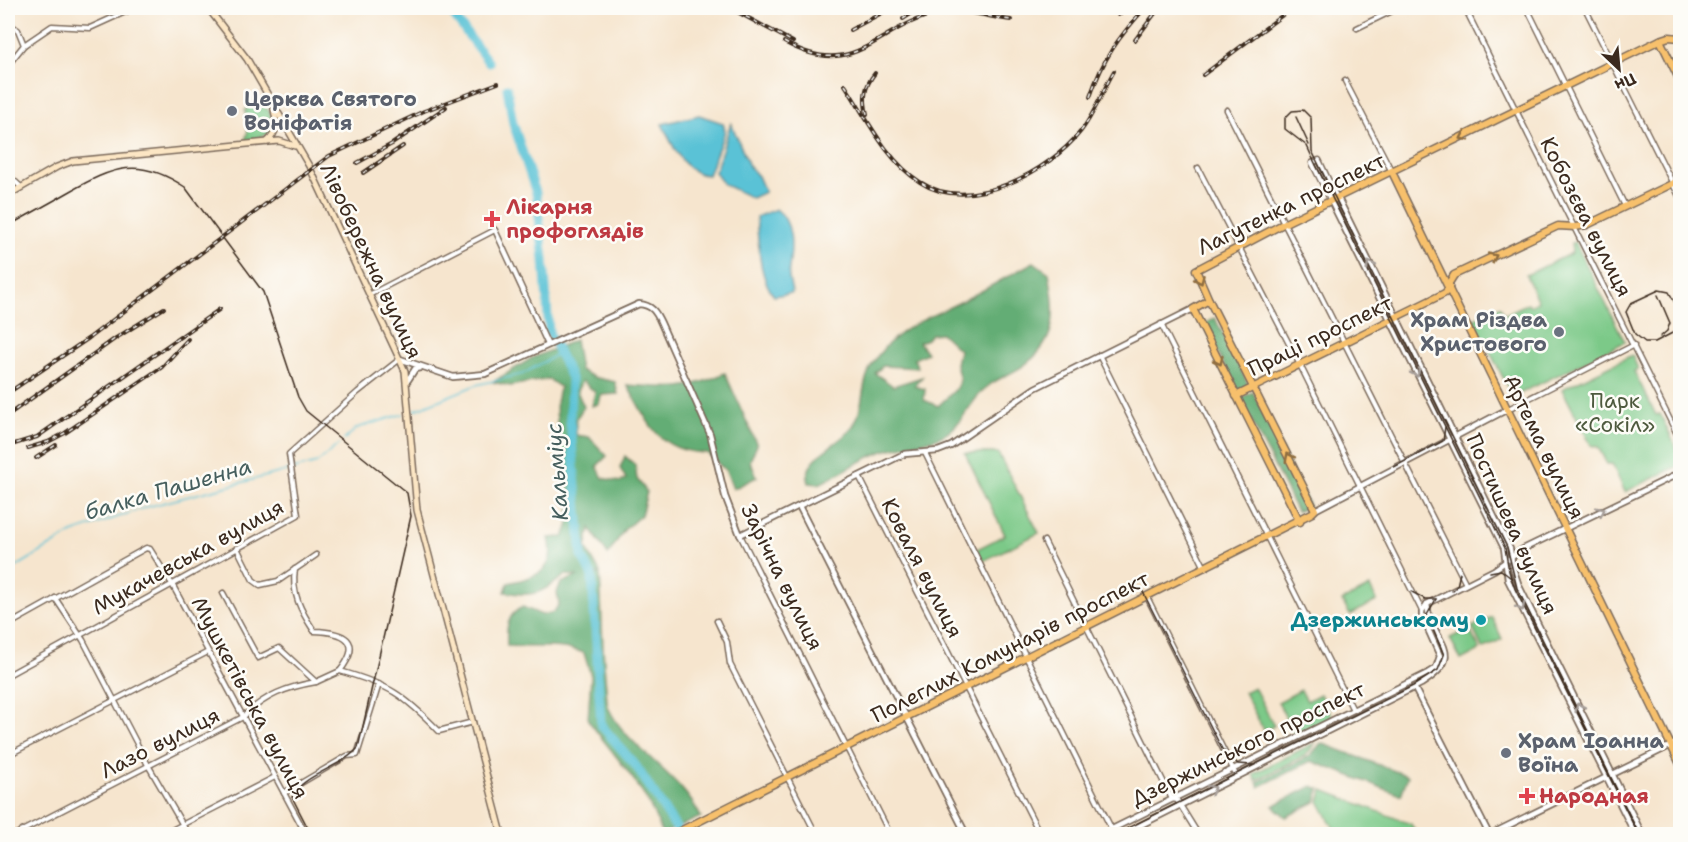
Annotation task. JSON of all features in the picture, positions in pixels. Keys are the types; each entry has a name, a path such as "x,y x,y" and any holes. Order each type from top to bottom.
{"main road":[{"name":"Лівобережна вулиця","path":"208,8 247,59 310,169 408,380 417,510 502,834"},
{"name":"Лагутенка проспект","path":"1209,300 1196,270 1660,40 1669,37 1680,38"},
{"path":"1660,40 1680,81"},
{"path":"266,142 275,133 277,126 272,102"},
{"path":"8,195 73,161 266,142 288,142 297,147"},
{"name":"Артема вулиця","path":"1392,172 1680,764"},
{"name":"Праці проспект","path":"1236,396 1445,293 1454,275 1558,226 1587,225 1680,180"},
{"path":"1300,522 1193,309 1209,300 1315,510"},
{"name":"Полеглих Комунарів проспект","path":"674,834 1300,522 1315,510"}],"street":[{"path":"8,65 24,45 52,26 90,28 134,8"},
{"path":"1357,28 1398,8"},
{"name":"Кобозєва вулиця","path":"1465,8 1635,345 1680,440"},
{"path":"1585,8 1680,198"},
{"path":"1529,12 1625,206"},
{"path":"8,23 18,30 24,45"},
{"name":"Артема вулиця","path":"1345,81 1392,172"},
{"path":"1227,110 1466,584"},
{"name":"Постишева вулиця","path":"1635,834 1508,580 1504,548 1453,437 1396,317 1335,200 1312,163 1319,160 1335,200 1389,320 1453,437 1512,557 1519,586 1642,834"},
{"path":"1197,168 1300,365 1422,611 1427,604 1490,572 1512,557 1680,473"},
{"path":"8,175 21,187"},
{"path":"368,296 495,230 548,345 497,370 472,377 453,377 400,359"},
{"name":"Зарічна вулиця","path":"548,345 639,304 652,308 666,333 710,434 726,496 741,535 890,834"},
{"path":"741,535 904,454 925,453 951,446 1035,388 1193,309"},
{"path":"1161,324 1353,711"},
{"path":"1403,462 1635,345"},
{"path":"1099,354 1205,568"},
{"name":"Мукачевська вулиця","path":"8,675 298,515 289,454 400,359"},
{"path":"408,380 415,369 422,368"},
{"path":"925,453 1113,832"},
{"name":"Полеглих Комунарів проспект","path":"1315,510 1403,462"},
{"name":"Коваля вулиця","path":"859,476 1040,834"},
{"path":"799,506 966,834"},
{"path":"1044,541 1172,799 1177,800 1198,834"},
{"name":"Мушкетівська вулиця","path":"55,598 146,548 153,551 306,834"},
{"path":"237,548 253,580 260,585 278,581 316,555"},
{"path":"295,569 292,584 300,610 314,631 337,632 345,636 349,642 348,660 340,671 398,692 439,731 473,722"},
{"path":"1490,572 1501,573 1508,580"},
{"path":"223,593 258,658 279,648 316,682"},
{"path":"1147,597 1237,777"},
{"path":"8,625 55,598 79,636 188,834"},
{"name":"Дзержинського проспект","path":"1123,834 1440,672 1446,661 1444,649 1427,604"},
{"name":"Дзержинського проспект","path":"1102,834 1113,832 1172,799 1436,668 1440,660 1439,651 1422,611"},
{"path":"717,621 727,642 730,664 816,834"},
{"path":"8,755 208,652"},
{"name":"Лазо вулиця","path":"16,834 243,717 268,696 288,686 316,682 340,671"},
{"path":"284,793 347,756 357,755 379,684"},
{"path":"1407,684 1414,687 1490,834 1680,741"},
{"path":"164,834 275,777"}],"green space":[{"path":"262,103 270,112 272,128 266,135 245,141 248,130 245,110 254,104"},
{"path":"1575,242 1625,342 1513,397 1473,319 1500,306 1504,315 1528,303 1530,306 1538,302 1526,275 1572,253 1571,243"},
{"path":"1034,262 1049,273 1053,300 1049,336 1035,356 984,390 956,425 942,436 884,451 819,484 809,483 810,466 815,459 851,429 861,406 865,382 871,366 891,341 915,324","holes":["941,333 959,350 956,364 960,380 955,390 938,406 924,400 925,389 914,386 922,377 893,386 875,373 883,366 918,368 914,359 927,353 919,342 927,339 931,334"]},
{"path":"1215,318 1249,386 1237,392 1204,324"},
{"path":"575,340 580,370 593,377 615,382 618,394 601,395 599,404 592,406 595,392 582,381 577,391 584,407 576,419 576,435 589,437 607,456 597,466 603,478 620,482 626,479 620,468 625,456 635,465 637,479 647,492 641,515 624,530 608,555 590,528 586,548 600,572 609,709 629,737 680,786 701,817 662,834 648,802 630,774 588,720 591,676 584,653 556,647 507,646 508,623 517,610 523,607 542,615 554,612 559,604 557,592 561,583 578,576 566,575 532,594 505,592 508,583 536,575 547,565 551,549 549,538 563,537 569,524 570,506 557,421 556,402 560,387 548,379 510,386 493,382 532,358"},
{"name":"Парк «Сокіл»","path":"1632,355 1638,369 1634,371 1656,415 1660,414 1680,456 1680,465 1625,492 1612,464 1607,464 1598,447 1591,445 1562,389"},
{"path":"725,373 757,445 750,461 757,477 733,489 726,471 707,453 677,447 657,433 627,385 687,386"},
{"path":"1253,392 1309,506 1297,512 1240,398"},
{"path":"965,453 998,453 1039,533 983,561 977,549 1005,535"},
{"path":"1370,587 1377,601 1350,615 1342,601"},
{"path":"1492,617 1502,639 1483,649 1472,627"},
{"path":"1469,629 1480,650 1461,660 1450,638"},
{"path":"1254,687 1274,726 1264,731 1244,692"},
{"path":"1301,690 1307,701 1320,694 1333,719 1296,738 1278,702"},
{"path":"1316,742 1306,755 1256,780 1253,774"},
{"path":"1321,743 1408,776 1401,795 1311,761 1259,787 1257,782 1310,756"},
{"path":"1312,786 1320,789 1316,802 1286,817 1273,806"},
{"path":"1323,790 1411,824 1415,831 1409,834 1337,834 1319,801"}],"water":[{"path":"699,115 723,123 725,131 708,175 699,174 685,164 662,124"},
{"path":"731,123 749,166 758,176 765,192 752,198 723,184 715,172"},
{"path":"776,209 782,214 789,228 791,252 788,274 792,293 774,296 762,269 756,217"}],"waterway":[{"name":"Кальміус","path":"448,8 489,63"},
{"name":"Кальміус","path":"507,88 513,123 536,193 544,259 549,332 571,378 570,420 582,556 592,576 601,725 636,766 680,834"},
{"name":"балка Пашенна","path":"415,410 476,385 523,374 559,353"},
{"name":"балка Пашенна","path":"344,440 357,428 403,414"},
{"name":"балка Пашенна","path":"8,572 72,533 147,507 317,463 339,444"}],"tram line":[{"path":"1638,834 1515,589 1505,548 1307,146 1285,129 1285,118 1292,111 1303,110 1311,118 1312,151 1507,547 1517,588 1639,834"},
{"path":"1296,117 1309,145"},
{"path":"8,226 99,176 126,168 154,171 185,187 263,292 298,397 306,411 407,493 411,516 358,748 342,761 312,777 297,789 292,797 311,834"},
{"path":"1680,312 1669,292 1659,290 1631,303 1626,312 1635,334 1645,342 1655,342 1680,329"},
{"path":"1658,295 1670,323 1667,331 1660,337"},
{"path":"1394,467 1443,441 1445,427"},
{"path":"1490,572 1501,570 1511,578"},
{"path":"1452,591 1457,586 1460,573"},
{"path":"1142,590 1222,749 1238,764 1253,765"},
{"path":"1412,592 1425,599 1436,599"},
{"path":"1116,834 1413,686 1438,670 1444,655 1427,615 1436,599"}],"railway":[{"path":"730,8 793,42"},
{"path":"850,30 891,8"},
{"path":"903,19 920,8"},
{"path":"1118,15 1129,8"},
{"path":"1090,97 1112,49 1145,8"},
{"path":"1135,40 1159,8"},
{"path":"1203,75 1292,8"},
{"path":"784,42 809,53 830,56 848,54 864,48 916,20 938,13 965,12 1011,20"},
{"path":"845,85 887,150 908,173 920,182 940,191 961,194 984,191 1007,184 1049,161 1081,131 1114,71"},
{"path":"867,114 865,93 875,73"},
{"path":"8,393 89,338 329,156 424,111 498,83"},
{"path":"357,163 392,144 446,107"},
{"path":"363,173 403,146"},
{"path":"8,415 116,338 164,308"},
{"path":"8,446 37,437 220,309"},
{"path":"28,448 48,442 65,433 162,367 188,339"},
{"path":"36,458 56,445"}],"place":[{"name":"Церква Святого Воніфатія","path":"232,111"},
{"name":"Лікарня профоглядів","path":"492,219"},
{"name":"Храм Різдва Христового","path":"1559,332"},
{"name":"Дзержинському","path":"1481,620"},
{"name":"Храм Іоанна Воїна","path":"1506,753"},
{"name":"Народная","path":"1527,796"}]}
